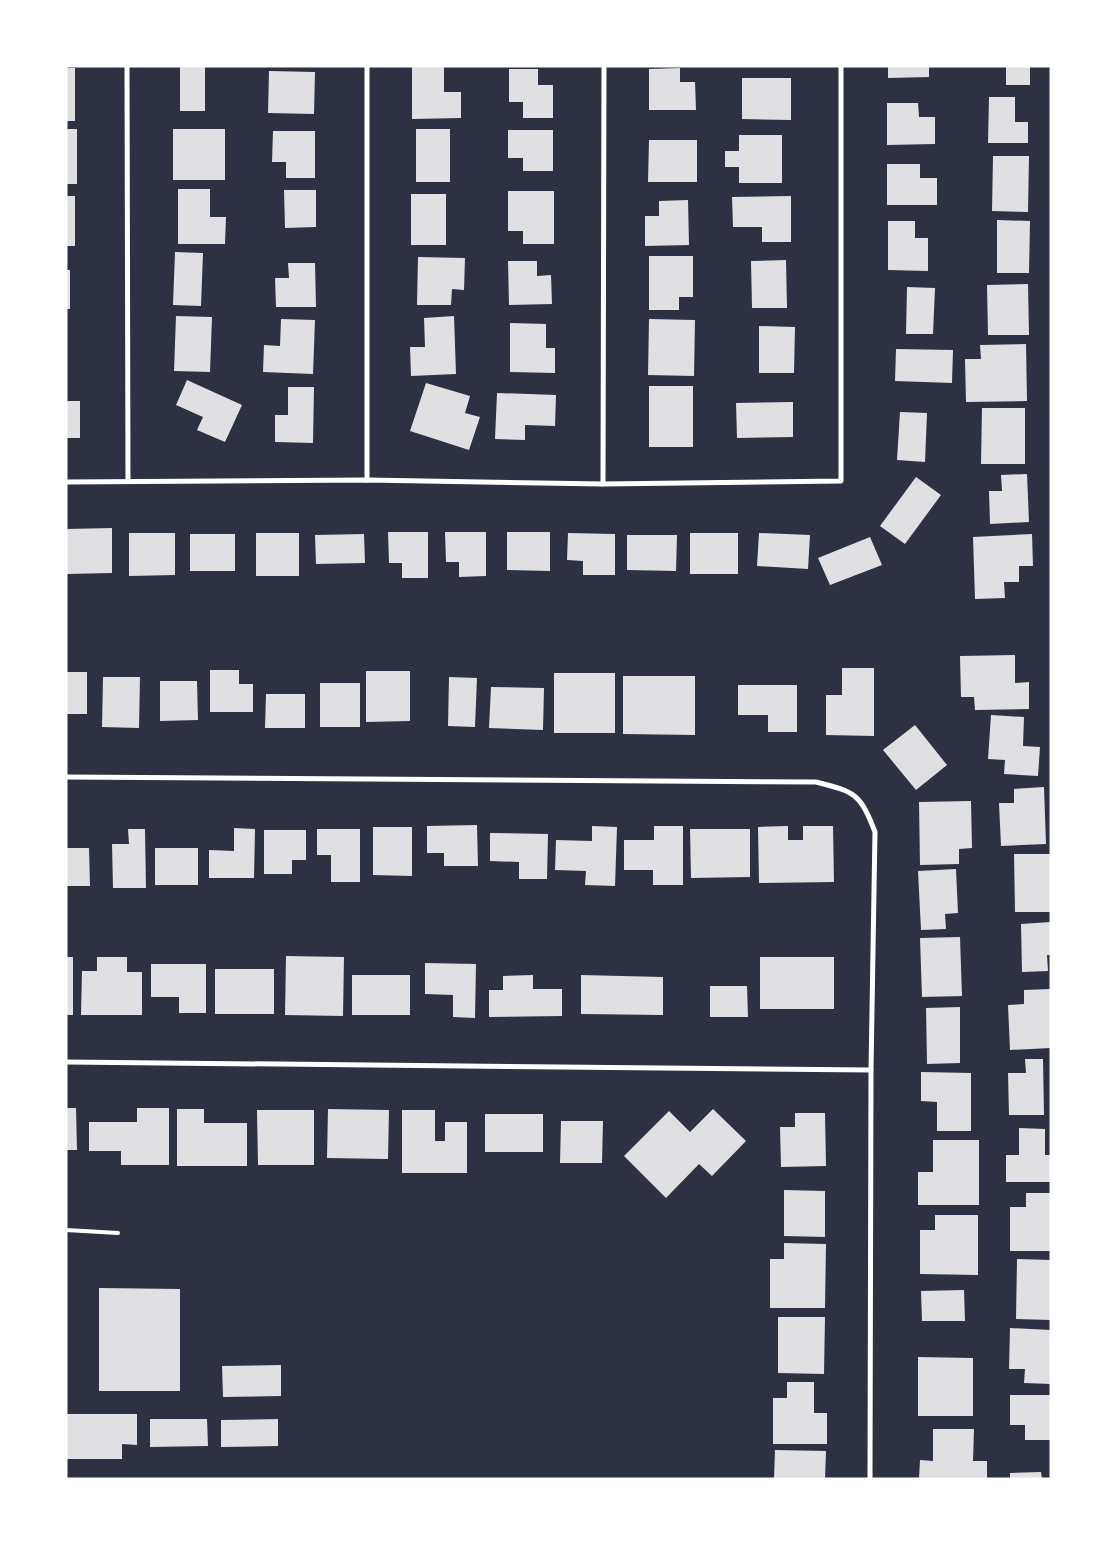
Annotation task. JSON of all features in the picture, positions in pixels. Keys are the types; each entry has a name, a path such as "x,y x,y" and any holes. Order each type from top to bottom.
{"street":[{"path":"128,66 128,481"},
{"path":"367,66 367,480"},
{"path":"603,484 604,66"},
{"path":"66,482 367,480 603,484 841,480 841,66"},
{"path":"66,777 816,782 850,791 866,810 875,832 871,1070 870,1479"},
{"path":"66,1062 871,1070"}],"lane":[{"path":"66,1230 118,1233"}],"building":[{"path":"180,66 205,66 205,111 180,111"},
{"path":"412,66 444,66 444,92 461,92 461,118 412,119"},
{"path":"888,66 929,66 929,77 888,78"},
{"path":"1006,66 1030,66 1030,85 1006,85"},
{"path":"66,68 75,68 75,121 66,121"},
{"path":"680,68 680,82 695,82 696,110 649,110 649,69"},
{"path":"509,69 538,69 538,85 553,85 553,118 523,118 523,102 509,102"},
{"path":"269,71 315,72 314,114 268,113"},
{"path":"742,78 791,78 791,120 742,119"},
{"path":"989,97 1015,97 1015,122 1028,122 1028,143 988,143"},
{"path":"887,103 918,103 919,117 935,117 935,144 887,145"},
{"path":"66,129 77,129 77,184 66,184"},
{"path":"173,129 225,129 225,180 173,180"},
{"path":"416,129 450,129 450,182 416,182"},
{"path":"508,130 553,130 553,171 523,171 523,158 508,158"},
{"path":"273,131 315,131 315,178 286,178 286,162 272,162"},
{"path":"739,135 782,135 782,183 739,183 739,167 725,167 725,151 739,151"},
{"path":"649,140 697,140 697,182 648,182"},
{"path":"993,156 1029,156 1028,212 992,211"},
{"path":"887,164 920,164 920,178 937,178 937,205 887,205"},
{"path":"178,189 210,189 210,217 226,217 225,244 178,244"},
{"path":"284,190 316,190 316,227 285,228"},
{"path":"508,191 554,191 554,244 523,244 523,231 508,231"},
{"path":"411,194 446,194 446,245 411,245"},
{"path":"66,196 75,196 75,246 66,246"},
{"path":"791,196 791,242 762,242 762,227 733,227 732,197"},
{"path":"688,200 689,245 645,246 645,216 659,216 659,201"},
{"path":"997,220 1030,221 1029,273 997,273"},
{"path":"888,221 915,221 915,238 928,238 928,271 888,270"},
{"path":"175,252 203,253 201,306 173,305"},
{"path":"649,256 693,256 693,297 679,297 679,310 649,310"},
{"path":"418,257 465,258 464,290 452,289 451,305 417,305"},
{"path":"786,260 787,308 752,308 751,261"},
{"path":"508,261 537,261 537,276 551,275 552,304 509,305"},
{"path":"288,263 315,263 316,307 276,307 275,278 289,278"},
{"path":"66,270 70,270 70,309 66,309"},
{"path":"1028,284 1029,335 988,335 987,285"},
{"path":"907,287 935,288 933,334 906,334"},
{"path":"176,316 212,317 210,372 174,371"},
{"path":"454,316 456,374 411,376 410,347 425,347 424,318"},
{"path":"281,319 315,320 313,374 263,372 264,345 280,346"},
{"path":"649,319 695,320 694,376 648,375"},
{"path":"510,323 546,324 546,348 555,348 555,373 510,372"},
{"path":"759,326 795,327 794,373 759,373"},
{"path":"1026,344 1027,401 966,402 965,359 981,359 980,345"},
{"path":"896,349 953,350 952,383 895,381"},
{"path":"187,380 242,405 225,442 197,430 203,417 176,405"},
{"path":"426,383 470,396 465,413 480,417 469,450 410,431"},
{"path":"649,386 693,386 693,447 649,447"},
{"path":"288,387 314,387 313,443 275,442 275,415 288,415"},
{"path":"497,393 556,395 555,426 525,425 525,440 495,439"},
{"path":"66,401 80,401 80,438 66,438"},
{"path":"793,402 793,437 737,438 736,403"},
{"path":"982,408 1025,408 1025,464 981,464"},
{"path":"900,412 927,413 925,462 897,460"},
{"path":"1027,474 1029,522 990,524 989,491 1002,491 1001,475"},
{"path":"916,477 941,495 905,544 880,526"},
{"path":"112,528 112,573 66,574 66,529"},
{"path":"388,532 428,532 428,578 402,578 402,563 389,563"},
{"path":"445,532 486,532 486,576 459,577 459,562 446,562"},
{"path":"507,532 550,532 550,571 507,570"},
{"path":"129,533 175,533 175,575 129,576"},
{"path":"256,533 299,533 299,576 256,576"},
{"path":"568,533 615,534 615,575 583,575 583,561 567,560"},
{"path":"690,533 738,533 738,574 690,574"},
{"path":"759,533 810,535 808,569 757,566"},
{"path":"190,534 235,534 235,571 190,571"},
{"path":"364,534 365,563 316,564 315,535"},
{"path":"1032,534 1033,566 1019,566 1019,582 1004,582 1005,598 975,599 973,537"},
{"path":"627,535 677,535 676,571 627,570"},
{"path":"870,537 882,565 830,585 818,558"},
{"path":"1015,655 1015,683 1029,682 1029,709 975,710 974,697 961,697 960,656"},
{"path":"842,668 874,668 874,736 826,735 826,695 842,695"},
{"path":"210,670 239,670 239,684 253,684 253,712 210,712"},
{"path":"366,671 410,671 410,721 366,722"},
{"path":"66,672 87,672 87,714 66,714"},
{"path":"554,673 615,673 615,733 554,733"},
{"path":"623,676 695,676 695,735 623,734"},
{"path":"103,677 140,677 139,728 102,727"},
{"path":"449,677 477,678 475,727 448,726"},
{"path":"160,681 197,681 198,720 160,721"},
{"path":"320,683 360,683 360,727 320,727"},
{"path":"738,685 797,685 797,732 768,732 768,715 738,715"},
{"path":"491,687 544,688 543,730 489,728"},
{"path":"266,694 305,694 305,728 265,728"},
{"path":"991,715 1024,717 1023,746 1040,747 1038,776 1004,774 1005,760 988,759"},
{"path":"915,725 947,765 916,790 883,750"},
{"path":"1044,787 1046,844 1001,846 999,803 1014,803 1014,789"},
{"path":"971,801 972,848 959,849 959,864 920,865 919,802"},
{"path":"477,825 478,866 444,866 444,853 427,853 427,826"},
{"path":"592,826 617,827 615,886 585,885 586,871 555,870 556,840 592,841"},
{"path":"654,826 683,826 683,885 653,885 653,870 624,870 624,840 654,840"},
{"path":"788,826 788,840 803,840 803,826 833,826 834,882 759,883 758,827"},
{"path":"373,827 412,827 412,876 373,875"},
{"path":"234,828 255,829 254,878 209,878 209,850 234,851"},
{"path":"128,829 145,829 146,888 113,888 112,844 129,844"},
{"path":"317,829 360,829 360,882 331,882 331,855 317,855"},
{"path":"690,829 750,829 750,877 691,878"},
{"path":"264,830 306,830 306,860 292,860 292,874 264,874"},
{"path":"490,833 548,834 547,879 519,879 519,862 490,861"},
{"path":"66,848 89,848 90,886 66,886"},
{"path":"155,848 198,848 198,885 155,885"},
{"path":"1014,854 1051,854 1051,912 1015,912"},
{"path":"956,869 958,913 945,914 946,929 921,930 918,871"},
{"path":"1051,922 1051,955 1047,955 1048,971 1022,972 1021,924"},
{"path":"960,937 962,996 922,997 920,938"},
{"path":"286,956 344,957 343,1016 285,1015"},
{"path":"66,957 73,957 73,1015 66,1015"},
{"path":"97,957 127,957 127,972 142,972 142,1015 81,1015 82,971 97,971"},
{"path":"760,957 834,957 834,1009 760,1009"},
{"path":"425,963 476,964 475,1018 453,1017 453,995 425,994"},
{"path":"151,964 206,964 206,1013 179,1013 179,997 151,997"},
{"path":"215,969 274,969 274,1014 215,1014"},
{"path":"352,975 410,975 410,1015 352,1015"},
{"path":"533,975 533,989 562,989 562,1016 489,1017 489,990 503,990 503,976"},
{"path":"581,975 663,977 663,1015 581,1014"},
{"path":"710,986 747,986 748,1017 710,1017"},
{"path":"1051,989 1051,1048 1010,1050 1008,1005 1024,1004 1024,990"},
{"path":"960,1007 960,1063 927,1064 926,1008"},
{"path":"1025,1059 1043,1059 1044,1115 1009,1115 1008,1073 1026,1073"},
{"path":"921,1072 971,1073 971,1131 937,1131 937,1102 921,1101"},
{"path":"66,1108 76,1108 77,1150 66,1150"},
{"path":"137,1108 169,1108 169,1165 121,1165 121,1151 89,1151 89,1122 137,1122"},
{"path":"177,1109 204,1109 204,1123 247,1123 247,1166 177,1166"},
{"path":"328,1109 389,1110 388,1159 327,1158"},
{"path":"713,1109 746,1141 712,1176 699,1164 666,1198 624,1156 669,1111 690,1132"},
{"path":"257,1110 314,1110 314,1165 258,1165"},
{"path":"402,1110 435,1110 435,1141 445,1141 445,1122 467,1122 467,1173 402,1173"},
{"path":"795,1113 825,1113 826,1166 781,1167 780,1127 795,1127"},
{"path":"485,1114 543,1114 543,1152 485,1152"},
{"path":"561,1121 603,1121 602,1163 560,1163"},
{"path":"1019,1128 1045,1129 1045,1155 1051,1155 1051,1182 1006,1182 1006,1155 1019,1155"},
{"path":"933,1140 979,1140 979,1205 918,1205 918,1172 933,1172"},
{"path":"784,1190 825,1191 825,1237 784,1236"},
{"path":"1026,1193 1051,1193 1051,1251 1010,1251 1010,1207 1026,1207"},
{"path":"935,1215 978,1215 978,1275 920,1274 920,1230 935,1230"},
{"path":"784,1243 826,1244 825,1308 770,1308 770,1259 784,1259"},
{"path":"1017,1259 1051,1260 1051,1320 1016,1319"},
{"path":"99,1288 180,1289 180,1391 99,1391"},
{"path":"964,1290 965,1321 922,1321 921,1291"},
{"path":"778,1317 825,1317 824,1374 778,1373"},
{"path":"1010,1328 1051,1330 1051,1384 1024,1383 1025,1369 1009,1369"},
{"path":"918,1357 973,1358 973,1416 918,1416"},
{"path":"281,1365 281,1396 223,1397 222,1366"},
{"path":"787,1382 814,1382 814,1413 827,1413 827,1444 773,1444 773,1398 787,1398"},
{"path":"1010,1395 1051,1395 1051,1440 1025,1440 1025,1425 1010,1425"},
{"path":"66,1414 137,1414 137,1445 122,1444 122,1459 66,1459"},
{"path":"150,1419 207,1419 208,1446 150,1447"},
{"path":"278,1419 278,1446 221,1447 221,1420"},
{"path":"933,1429 974,1429 973,1461 987,1461 987,1479 919,1479 920,1460 933,1461"},
{"path":"775,1450 826,1451 825,1479 774,1479"},
{"path":"1041,1472 1042,1479 1010,1479 1010,1473"}]}
